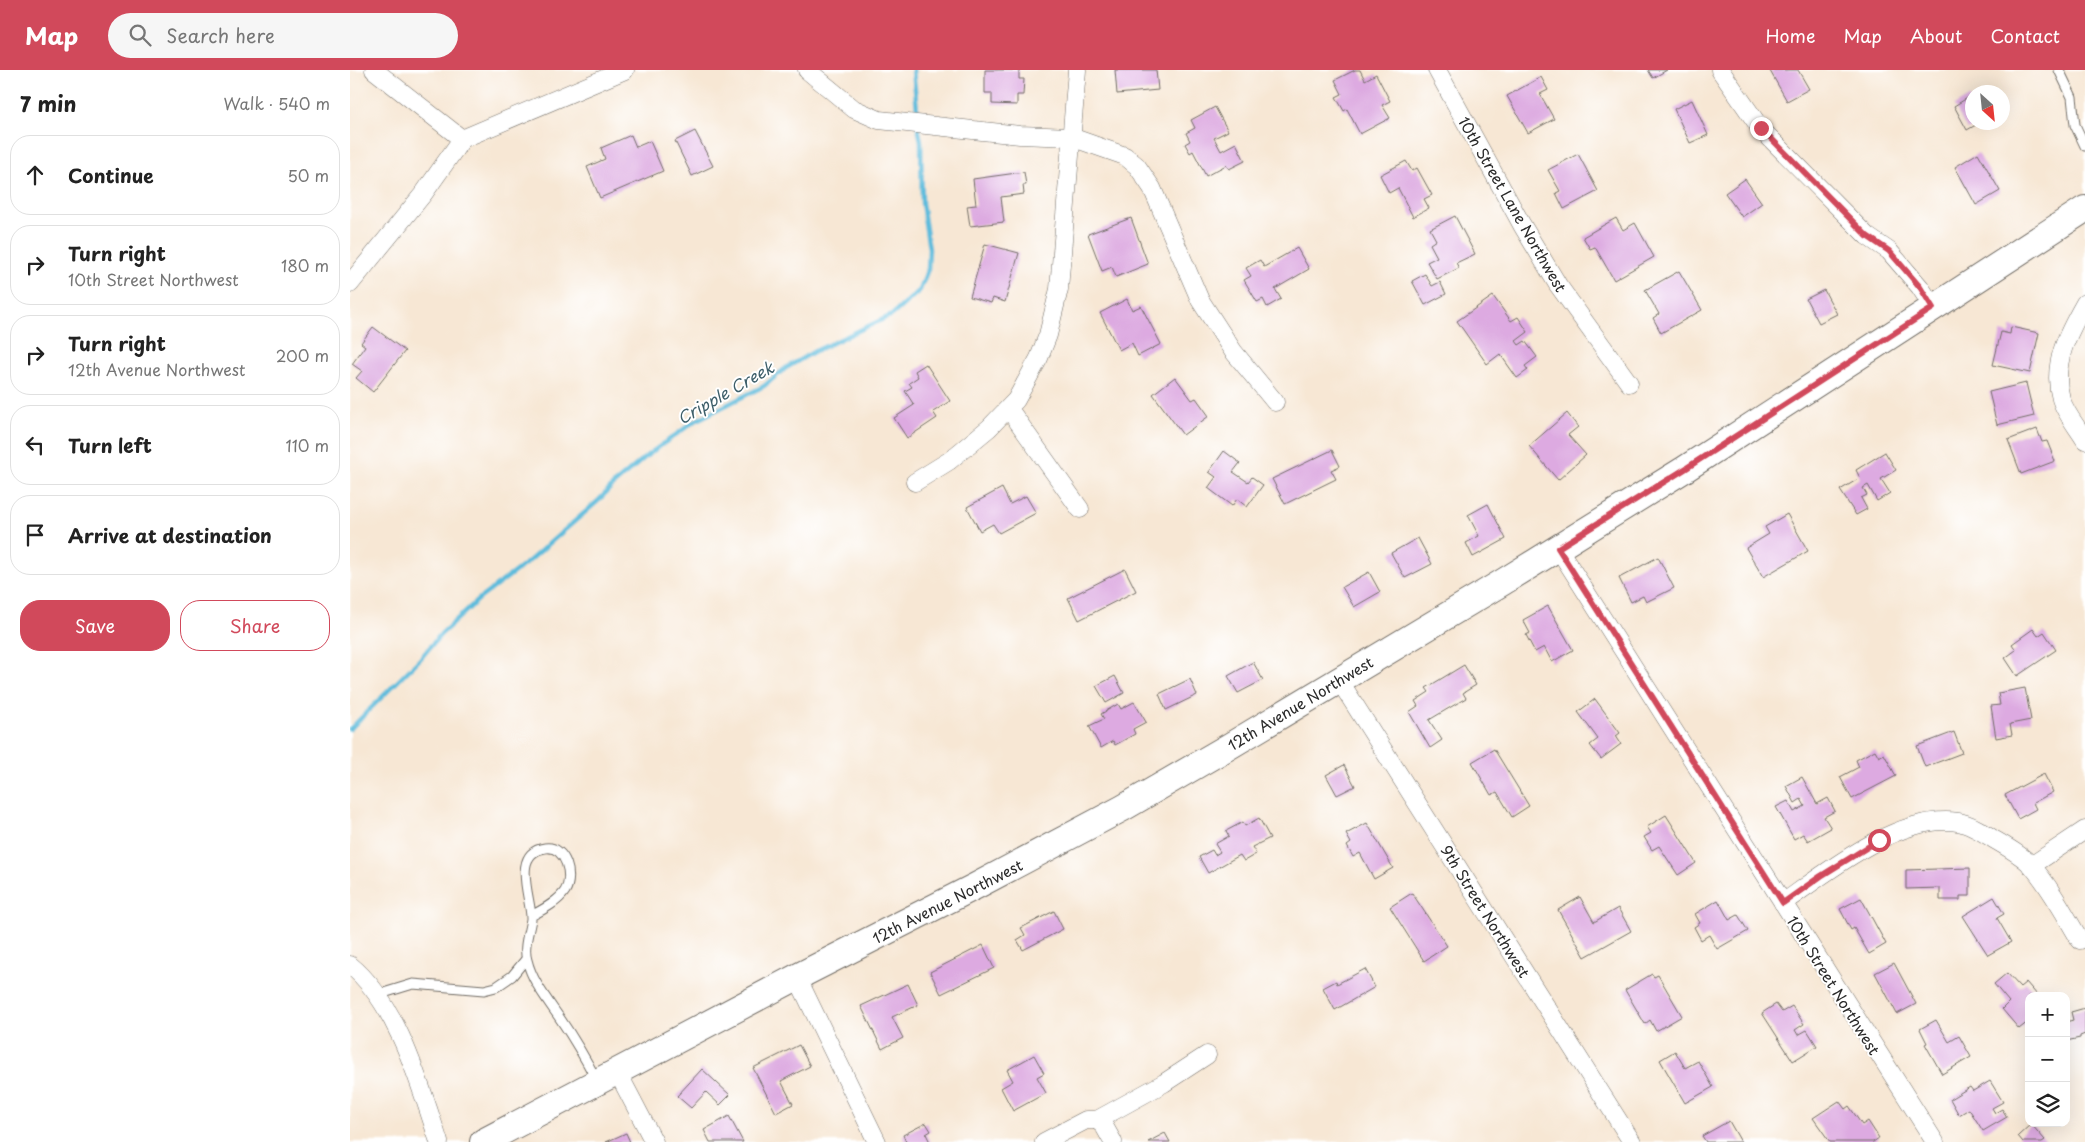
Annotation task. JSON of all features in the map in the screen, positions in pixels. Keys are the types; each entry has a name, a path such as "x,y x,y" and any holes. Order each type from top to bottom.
{"main road":[{"name":"12th Avenue Northwest","path":"483,1142 1123,808 1558,548 1685,469 2085,209"}],"street":[{"path":"374,70 462,139"},
{"path":"350,284 424,193 462,139 625,70"},
{"path":"807,70 854,109 878,120 1071,137 1124,156 1144,174 1152,188 1200,300 1233,351 1275,402"},
{"path":"915,482 970,446 1016,400 1039,358 1057,301 1068,208 1071,137 1077,70"},
{"name":"10th Street Lane Northwest","path":"1437,70 1522,225 1554,277 1629,383"},
{"path":"1720,70 1761,128 1867,236 1889,251 1920,287 1933,308"},
{"path":"2085,303 2070,330 2058,361 2061,400 2085,440"},
{"path":"1008,408 1080,509"},
{"name":"10th Street Northwest","path":"1558,548 1935,1142"},
{"name":"9th Street Northwest","path":"1339,680 1632,1142"},
{"path":"1783,903 1821,876 1879,840 1908,826 1937,820 1960,822 1975,828 2032,866 2080,940"},
{"path":"2032,866 2085,830"},
{"path":"350,965 377,995 393,1021 418,1079 439,1142"},
{"path":"797,977 877,1142"},
{"path":"1044,1142 1086,1120 1097,1120 1164,1083 1207,1055"},
{"path":"608,1078 654,1142"},
{"path":"1097,1120 1104,1126 1113,1142"}],"lane":[{"path":"2059,70 2072,97 2074,125 2085,146"},
{"path":"531,916 558,898 564,892 568,883 569,871 565,860 554,850 545,848 535,853 529,859 525,868 524,881 531,916 526,959 542,993 579,1047 608,1078"},
{"path":"377,995 413,984 484,990 496,987 512,976 526,959"}],"building":[{"path":"985,70 1019,70 1019,79 1024,79 1023,95 1017,95 1017,105 992,104 992,93 985,93"},
{"path":"1115,70 1156,70 1158,90 1117,94"},
{"path":"1355,70 1360,70 1365,80 1376,74 1390,101 1382,105 1390,118 1360,134 1347,109 1344,111 1336,97 1342,94 1335,80"},
{"path":"1648,70 1667,70 1653,78"},
{"path":"1798,70 1809,89 1787,101 1770,71"},
{"path":"1541,77 1548,90 1540,94 1554,119 1528,133 1507,96"},
{"path":"1965,99 1965,126 1954,106"},
{"path":"1692,100 1708,135 1690,143 1674,109"},
{"path":"1215,107 1228,131 1214,138 1221,151 1236,143 1245,161 1229,169 1226,165 1206,176 1193,151 1190,153 1185,144 1190,141 1186,133 1195,128 1191,120"},
{"path":"695,131 713,166 692,176 675,141"},
{"path":"631,135 636,147 650,141 663,171 600,198 587,167 605,159 601,148"},
{"path":"1978,153 2000,191 1976,205 1955,167"},
{"path":"1578,154 1598,191 1564,209 1556,193 1560,191 1548,170"},
{"path":"1406,161 1412,171 1417,168 1432,195 1424,199 1429,208 1413,217 1398,188 1389,193 1380,175"},
{"path":"1024,172 1026,185 1023,185 1024,194 1001,197 1004,222 970,226 967,206 976,205 973,179"},
{"path":"1745,179 1762,203 1742,217 1725,193"},
{"path":"1455,216 1475,254 1456,263 1459,268 1437,279 1427,262 1437,257 1430,244 1436,240 1430,229"},
{"path":"1131,218 1148,264 1116,277 1112,267 1102,271 1088,234"},
{"path":"1616,218 1623,230 1635,223 1654,257 1614,280 1595,247 1590,249 1583,237"},
{"path":"985,244 1019,253 1005,302 993,298 991,303 970,297"},
{"path":"1297,248 1309,269 1275,289 1281,299 1267,307 1263,299 1257,302 1244,280 1251,276 1246,268 1260,260 1264,267"},
{"path":"1679,271 1702,310 1661,333 1653,318 1659,314 1645,290"},
{"path":"1425,274 1432,286 1440,282 1446,294 1425,305 1412,281"},
{"path":"1824,290 1837,314 1819,323 1806,299"},
{"path":"1493,296 1511,321 1518,317 1528,332 1516,341 1519,345 1525,341 1537,357 1525,366 1528,370 1517,378 1500,354 1487,364 1457,321"},
{"path":"1127,299 1132,310 1141,306 1161,344 1138,356 1132,343 1119,350 1100,313"},
{"path":"373,327 405,351 373,392 356,378 362,371 352,364 365,346 361,343"},
{"path":"2011,327 2039,333 2030,373 1993,365 2001,332 2010,334"},
{"path":"926,364 950,401 933,412 937,418 907,438 894,418 914,405 905,391 912,387 909,383 918,377 915,371"},
{"path":"1175,377 1192,400 1196,398 1209,416 1183,435 1153,394"},
{"path":"2026,383 2034,416 1997,425 1989,392"},
{"path":"1567,413 1578,427 1568,435 1586,455 1558,480 1529,446"},
{"path":"2037,429 2042,442 2047,441 2055,461 2021,474 2008,440"},
{"path":"1332,450 1340,466 1331,470 1336,479 1285,504 1272,479"},
{"path":"1224,451 1240,463 1233,472 1248,482 1252,477 1263,485 1247,507 1237,499 1232,506 1208,488 1216,477 1209,472"},
{"path":"1885,452 1896,470 1881,479 1890,493 1877,501 1868,485 1863,488 1867,495 1861,498 1867,509 1856,515 1840,490 1860,478 1856,470"},
{"path":"1002,488 1010,504 1026,496 1036,513 999,533 993,524 980,531 967,507"},
{"path":"1488,504 1506,539 1473,557 1466,543 1479,536 1468,515"},
{"path":"1787,514 1808,551 1763,577 1746,548 1769,534 1765,527"},
{"path":"1418,538 1432,564 1405,578 1391,553"},
{"path":"1658,557 1674,588 1646,602 1643,596 1631,602 1619,578"},
{"path":"1125,569 1136,591 1079,620 1068,598"},
{"path":"1369,572 1380,592 1354,607 1342,587"},
{"path":"1548,606 1573,650 1552,662 1544,647 1535,652 1526,635 1530,633 1523,620"},
{"path":"2033,629 2038,636 2044,632 2056,650 2017,676 2005,658 2016,650 2012,644"},
{"path":"1253,662 1263,680 1238,693 1228,676"},
{"path":"1464,665 1476,685 1463,693 1466,698 1429,720 1442,740 1430,748 1409,712 1418,706 1415,701 1429,692 1426,688"},
{"path":"1115,676 1124,693 1106,703 1096,686"},
{"path":"1190,679 1197,695 1166,710 1159,694"},
{"path":"2025,688 2031,720 2010,724 2012,735 1996,738 1991,706 2000,705 1998,693"},
{"path":"1595,699 1620,733 1616,736 1621,744 1601,759 1590,745 1598,739 1578,712"},
{"path":"1134,702 1146,722 1133,729 1135,734 1115,745 1113,741 1101,748 1089,726 1104,719 1101,714 1118,704 1121,709"},
{"path":"1954,732 1962,753 1925,767 1917,746"},
{"path":"1494,749 1529,806 1512,817 1497,792 1491,795 1472,762"},
{"path":"1875,750 1879,757 1884,754 1896,776 1852,799 1840,777 1859,767 1856,760"},
{"path":"1344,765 1355,786 1337,795 1326,775"},
{"path":"2044,774 2053,792 2033,803 2036,809 2018,819 2005,795"},
{"path":"1802,777 1817,804 1828,798 1835,811 1824,817 1831,828 1808,841 1803,834 1794,839 1776,807 1788,801 1794,812 1805,806 1801,799 1795,803 1786,786"},
{"path":"1666,815 1696,863 1678,875 1659,846 1652,850 1644,837 1651,833 1647,827"},
{"path":"1259,818 1270,838 1252,847 1256,854 1244,861 1240,855 1208,873 1199,857 1212,850 1215,855 1220,852 1215,844 1229,836 1226,831 1243,822 1245,826"},
{"path":"1367,823 1393,868 1374,879 1360,853 1353,857 1347,846 1351,843 1346,834"},
{"path":"1970,868 1970,896 1960,896 1960,900 1940,900 1940,888 1906,889 1906,870"},
{"path":"1412,893 1447,946 1424,961 1390,907"},
{"path":"1580,897 1594,922 1618,908 1631,931 1585,957 1558,910"},
{"path":"1994,897 2004,914 1997,918 2011,942 1988,955 1963,916"},
{"path":"1861,898 1886,944 1869,954 1854,928 1851,930 1840,909"},
{"path":"1718,900 1729,920 1738,915 1748,931 1717,949 1709,935 1701,940 1694,927 1700,923 1695,914"},
{"path":"1054,911 1063,929 1023,950 1017,940 1025,935 1021,928"},
{"path":"983,945 994,968 941,994 930,972"},
{"path":"1894,963 1916,1004 1897,1014 1875,973"},
{"path":"1365,969 1375,987 1335,1010 1323,988 1336,981 1337,984"},
{"path":"2007,973 2020,987 2026,982 2035,992 2025,992 2025,1024 2019,1029 2002,1009 2009,1002 1994,984"},
{"path":"1652,974 1654,977 1658,975 1682,1016 1656,1031 1650,1020 1645,1024 1625,990"},
{"path":"908,984 918,1005 892,1017 903,1038 882,1049 861,1006"},
{"path":"1776,1004 1782,1012 1792,1006 1804,1024 1795,1030 1798,1035 1807,1030 1817,1046 1793,1061 1762,1013"},
{"path":"2085,1008 2085,1034 2080,1036 2080,1038 2070,1040 2070,1021 2073,1020 2071,1012"},
{"path":"1936,1020 1949,1042 1959,1036 1971,1057 1942,1074 1925,1044 1927,1043 1920,1029"},
{"path":"799,1045 810,1066 781,1081 793,1104 776,1113 753,1068"},
{"path":"1675,1051 1685,1068 1698,1061 1713,1087 1685,1103 1660,1060"},
{"path":"1034,1055 1044,1073 1037,1077 1046,1093 1013,1111 1001,1088 1013,1081 1007,1070"},
{"path":"702,1069 730,1095 720,1105 706,1092 691,1108 677,1096"},
{"path":"1990,1081 2003,1102 1992,1108 1995,1113 2002,1109 2007,1117 1983,1131 1969,1109 1959,1115 1950,1099 1970,1087 1973,1091"},
{"path":"1839,1101 1845,1109 1849,1106 1862,1125 1868,1121 1879,1138 1873,1142 1830,1142 1813,1118"},
{"path":"729,1116 743,1142 710,1142 704,1130"},
{"path":"1729,1121 1741,1142 1706,1142 1702,1136"},
{"path":"926,1123 931,1131 926,1134 930,1142 906,1142 903,1135"},
{"path":"2028,1127 2034,1127 2045,1140 2042,1142 2023,1142 2018,1136"},
{"path":"626,1133 630,1142 606,1142"},
{"path":"1165,1133 1170,1142 1148,1142"}],"waterway":[{"name":"Cripple Creek","path":"913,70 918,119"},
{"name":"Cripple Creek","path":"350,729 420,659 441,634 479,599 529,561 649,454 695,421 764,386 786,368 815,351 892,315 920,290 928,269 929,249 922,203 921,141 918,127"}],"route":[{"path":"1761,128 1784,154 1839,206 1867,236 1889,251 1920,287 1933,308 1685,469 1558,548 1648,694 1783,903 1821,876 1879,840"}]}
